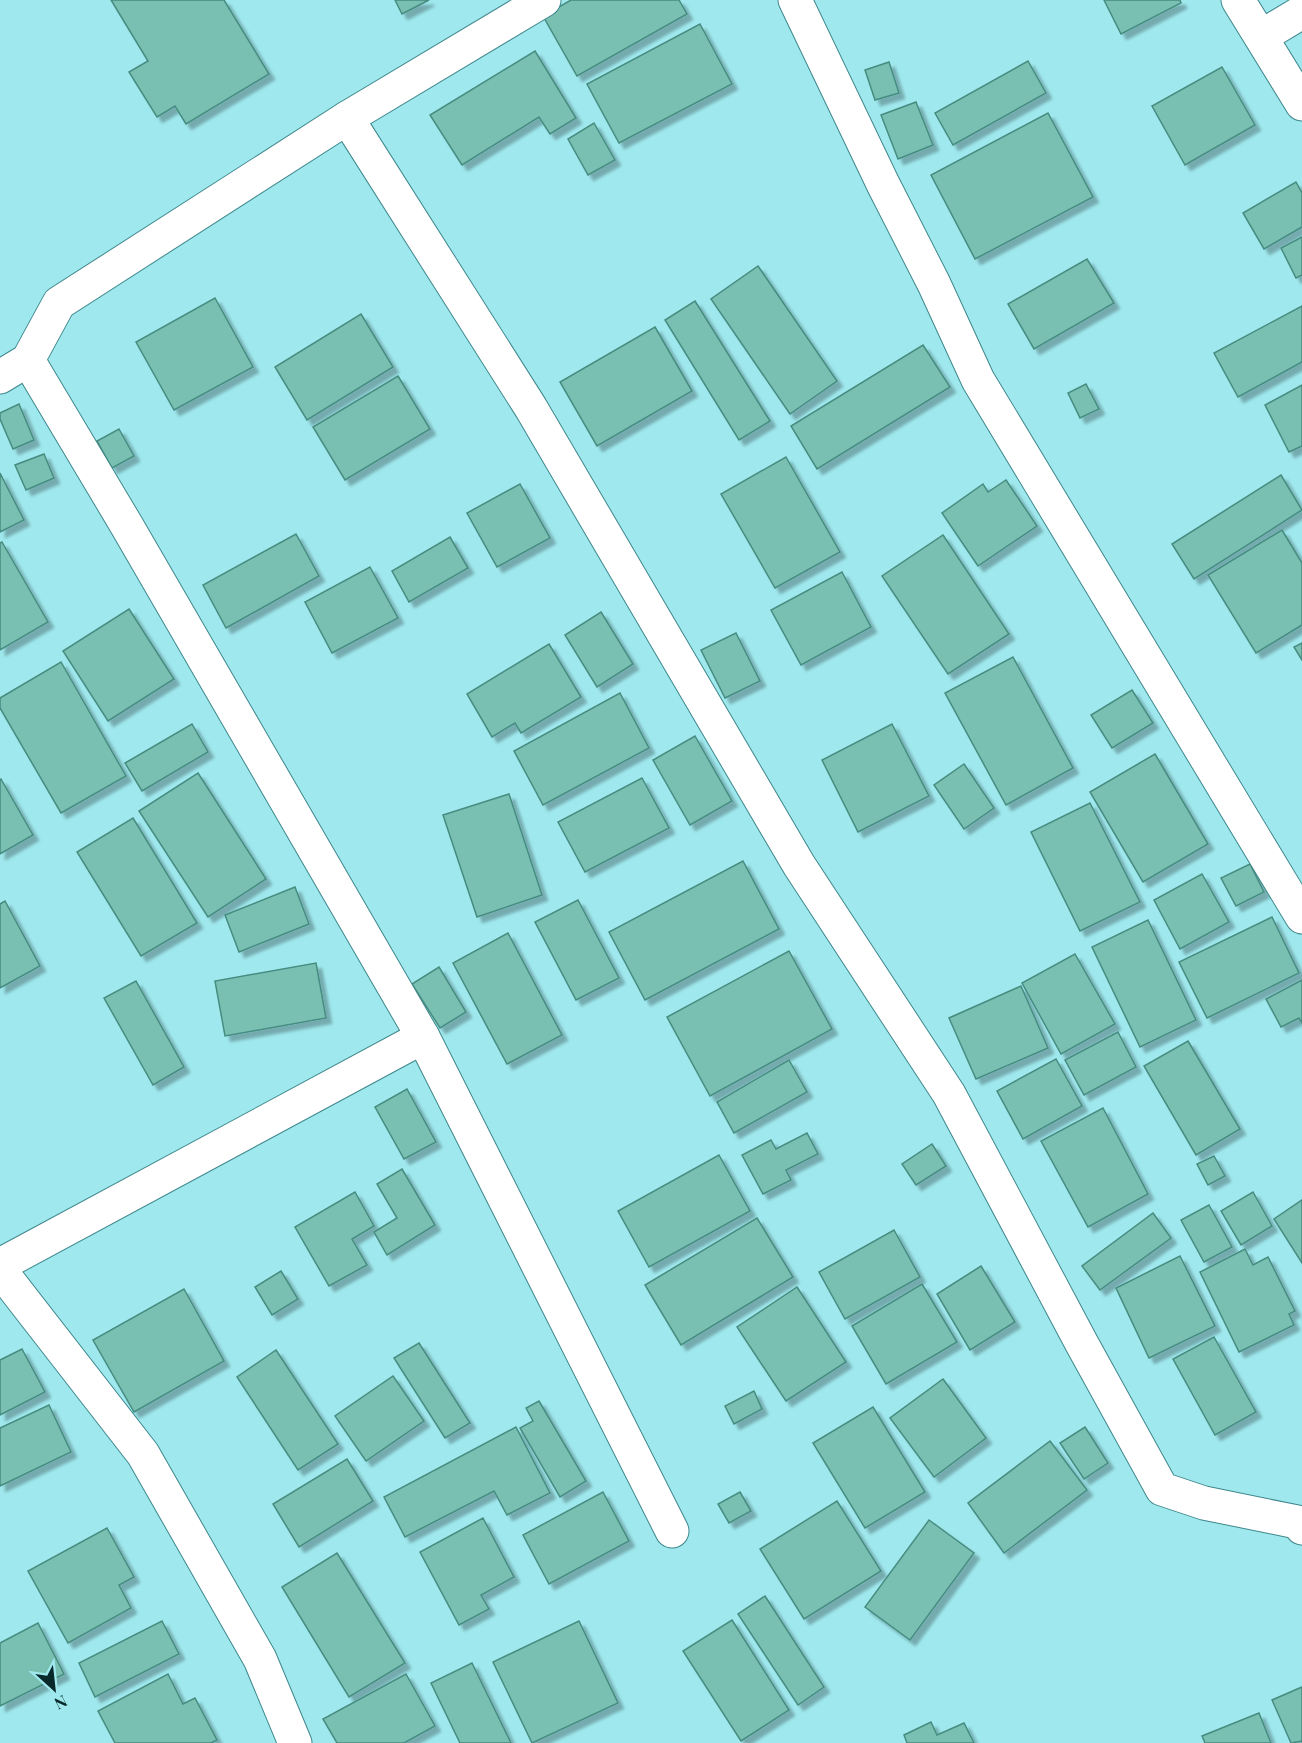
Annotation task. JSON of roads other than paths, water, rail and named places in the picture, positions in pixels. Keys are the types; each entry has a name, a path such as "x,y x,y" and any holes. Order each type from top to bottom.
{"street":[{"path":"0,377 28,360 59,303 347,118 544,0"},
{"path":"795,0 883,184 934,284 978,380 1302,917"},
{"path":"1238,0 1302,104"},
{"path":"1262,36 1302,12"},
{"path":"347,118 531,408 799,865 950,1094 1161,1489 1204,1503 1297,1522 1302,1528"},
{"path":"28,360 127,526 423,1037 672,1531"},
{"path":"0,1265 423,1037"},
{"path":"0,1270 143,1454 260,1659 296,1743"}]}
